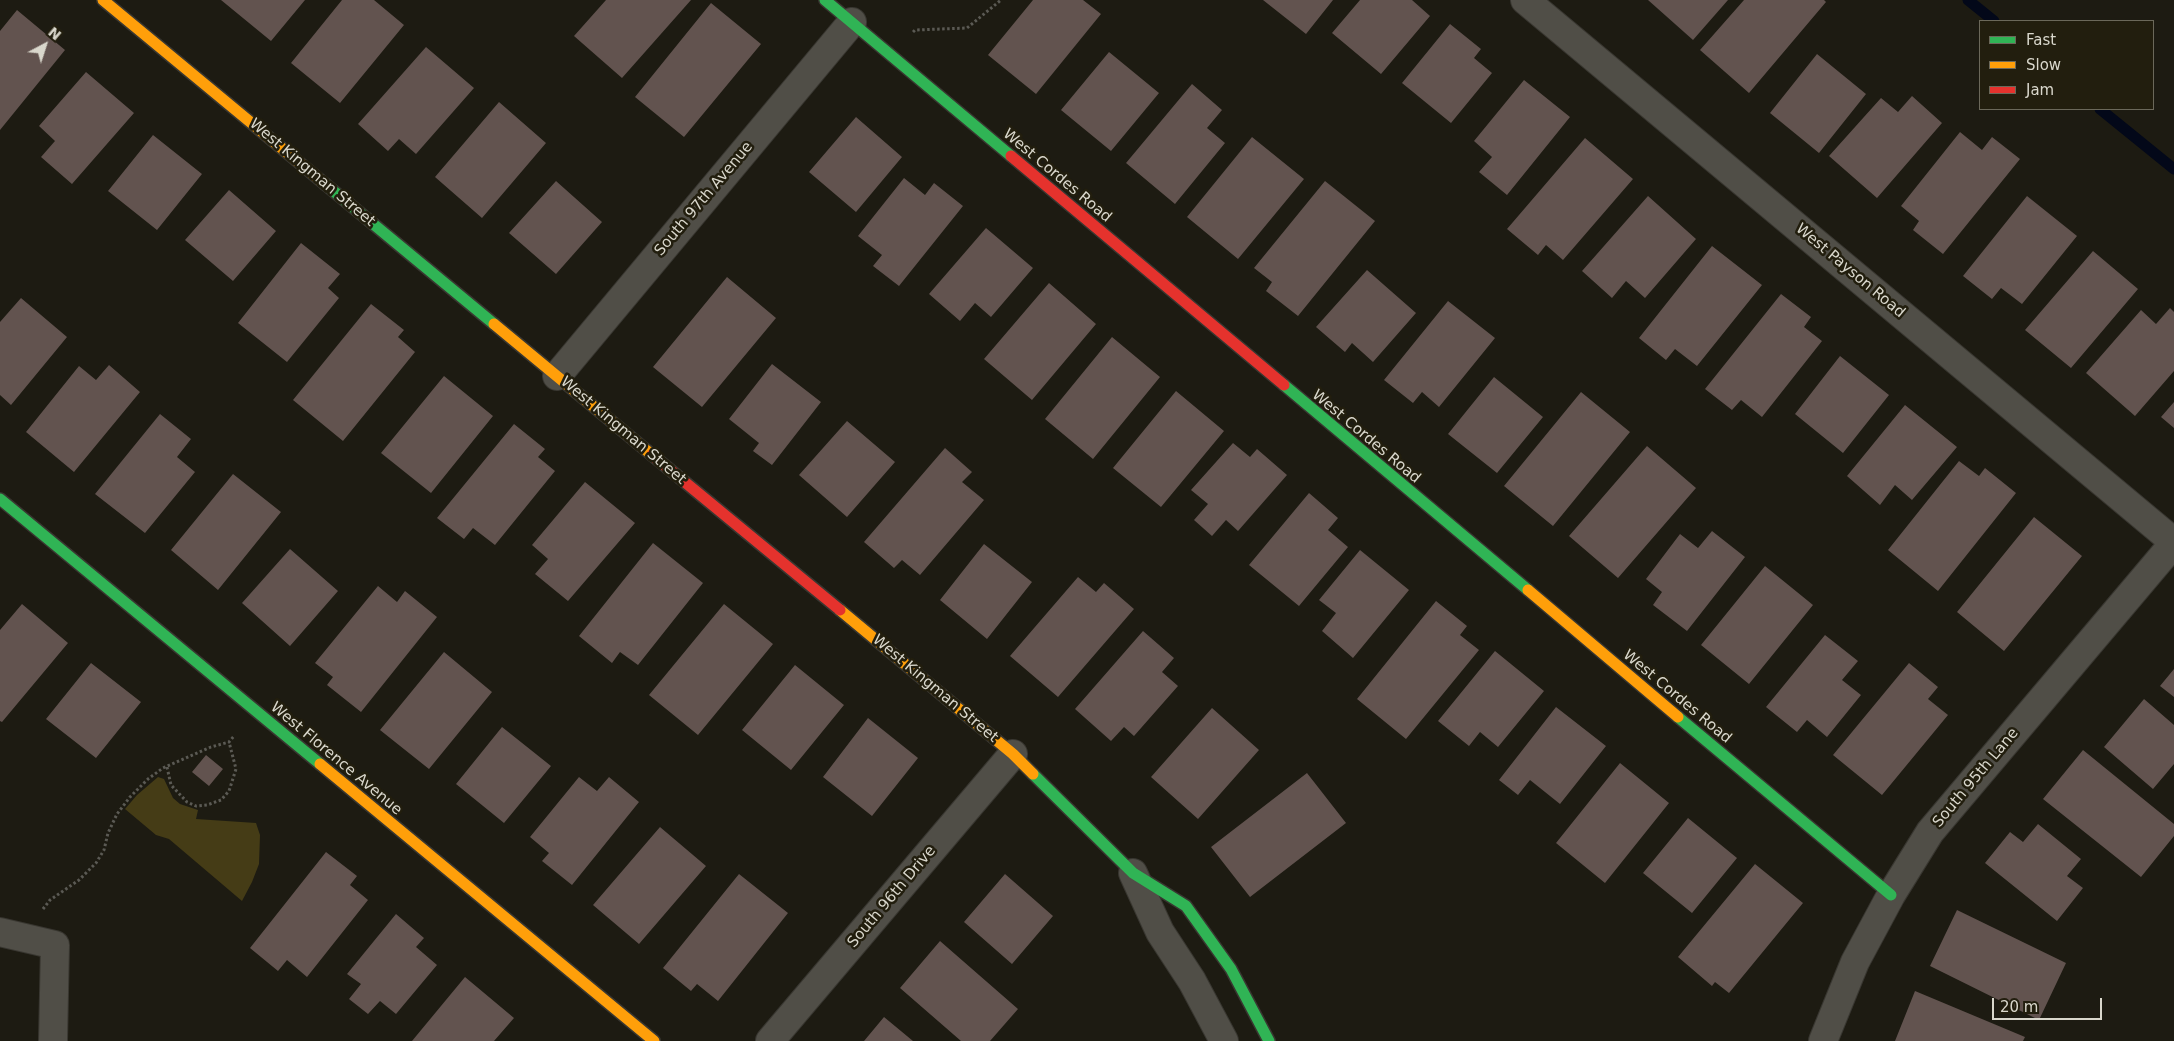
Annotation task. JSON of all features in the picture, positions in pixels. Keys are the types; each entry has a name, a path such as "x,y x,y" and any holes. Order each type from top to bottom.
{"street":[{"name":"West Kingman Street","path":"103,0 1013,754 1133,874 1186,906 1231,969 1269,1041"},
{"name":"West Cordes Road","path":"825,0 1890,895"},
{"name":"West Payson Road","path":"1525,0 2174,542"},
{"name":"South 97th Avenue","path":"557,376 852,22"},
{"name":"West Florence Avenue","path":"0,499 654,1041"},
{"name":"South 95th Lane","path":"1823,1041 1855,962 1890,895 1930,832 2174,542"},
{"name":"South 96th Drive","path":"770,1041 1013,754"},
{"name":"West Kingman Street","path":"1133,874 1160,932 1192,981 1224,1041"},
{"path":"0,932 55,944 53,1041"}],"path":[{"path":"895,59 916,30 966,28 984,16 1001,0"},
{"path":"55,944 43,908 50,900 79,880 96,863 104,850 108,833 117,814 130,797 148,778 167,766 210,747 229,742 254,710"},
{"path":"167,766 171,785 187,802 196,806 207,805 221,800 229,791 234,781 236,769 229,742"}],"shaded area":[{"path":"158,777 164,779 173,798 180,804 198,810 196,819 256,823 260,835 259,864 242,901 169,839 156,835 125,809 137,795"}],"building":[{"path":"221,0 305,0 271,41"},
{"path":"342,0 374,0 404,25 340,103 291,63"},
{"path":"606,0 691,0 622,78 574,36"},
{"path":"1033,0 1083,0 1101,14 1036,94 988,55"},
{"path":"1263,0 1333,0 1306,34"},
{"path":"1360,0 1412,0 1430,16 1381,74 1332,33"},
{"path":"1648,0 1728,0 1693,40"},
{"path":"1744,0 1824,0 1826,2 1749,93 1700,50"},
{"path":"711,3 761,44 684,137 635,97"},
{"path":"17,10 65,50 0,130 0,31"},
{"path":"1450,24 1481,49 1474,58 1492,73 1451,123 1402,83"},
{"path":"426,47 474,88 416,154 399,139 388,151 358,124"},
{"path":"1109,52 1159,93 1111,151 1061,110"},
{"path":"1817,54 1866,94 1819,153 1770,113"},
{"path":"86,72 134,113 72,184 41,157 55,141 39,126"},
{"path":"1524,80 1570,117 1507,195 1479,172 1492,157 1474,141"},
{"path":"1192,84 1222,110 1207,128 1225,143 1175,204 1126,163"},
{"path":"1912,96 1942,123 1877,198 1829,156 1881,98 1898,112"},
{"path":"499,102 546,143 482,218 435,177"},
{"path":"856,117 902,157 856,212 809,172"},
{"path":"1960,132 1982,150 1992,137 2020,159 1943,254 1913,230 1919,221 1901,206"},
{"path":"153,135 202,174 157,230 108,191"},
{"path":"1252,137 1304,179 1238,259 1187,217"},
{"path":"1585,138 1633,179 1563,260 1546,245 1538,255 1507,229"},
{"path":"904,178 925,195 934,183 963,206 899,286 873,266 882,255 858,236"},
{"path":"556,181 602,222 556,274 509,233"},
{"path":"1325,181 1375,221 1298,316 1266,291 1272,282 1254,268"},
{"path":"229,190 276,231 233,281 185,240"},
{"path":"1648,196 1696,239 1645,298 1626,281 1612,298 1582,271"},
{"path":"2027,196 2077,236 2022,304 2001,288 1992,299 1963,276"},
{"path":"986,228 1033,268 991,317 975,303 960,321 929,294"},
{"path":"301,243 340,274 328,288 339,298 287,362 238,323"},
{"path":"1712,246 1762,285 1697,366 1675,349 1666,360 1639,338"},
{"path":"2093,251 2138,289 2071,368 2025,330"},
{"path":"1367,270 1416,313 1373,362 1352,343 1345,352 1316,327"},
{"path":"727,277 776,318 702,407 653,367"},
{"path":"1049,283 1096,324 1032,400 984,359"},
{"path":"1781,294 1811,317 1804,327 1822,341 1762,417 1741,400 1732,410 1705,389"},
{"path":"21,298 67,337 11,405 0,395 0,322"},
{"path":"1448,301 1495,338 1439,407 1422,392 1413,403 1384,380"},
{"path":"371,304 404,330 398,337 415,352 343,441 293,400"},
{"path":"2170,308 2174,312 2174,371 2135,416 2086,373 2141,310 2156,324"},
{"path":"1112,337 1160,377 1093,459 1045,419"},
{"path":"1840,356 1889,395 1843,453 1795,414"},
{"path":"772,364 821,402 772,465 753,451 759,443 729,419"},
{"path":"109,365 140,392 74,472 26,432 79,366 96,380"},
{"path":"444,376 493,416 431,493 381,453"},
{"path":"1494,377 1543,417 1497,473 1448,434"},
{"path":"1176,391 1224,431 1161,507 1113,468"},
{"path":"1581,392 1630,432 1553,526 1504,486"},
{"path":"2174,402 2174,428 2161,417"},
{"path":"1905,405 1957,447 1912,500 1895,485 1880,505 1847,476"},
{"path":"160,414 191,439 177,457 195,472 145,533 95,494"},
{"path":"847,421 895,462 847,517 799,475"},
{"path":"514,424 545,449 538,457 555,471 495,545 473,528 464,539 437,518"},
{"path":"1233,443 1250,457 1257,449 1287,475 1238,531 1226,520 1212,536 1194,520 1208,504 1191,490"},
{"path":"1647,446 1696,488 1618,578 1569,536"},
{"path":"945,448 972,472 962,482 984,500 920,575 902,560 894,568 864,542"},
{"path":"1959,461 1979,476 1985,468 2016,493 1938,591 1888,550"},
{"path":"233,474 281,512 218,590 171,550"},
{"path":"585,482 635,523 568,601 535,574 548,559 532,545"},
{"path":"1309,493 1338,518 1328,530 1348,547 1299,606 1249,565"},
{"path":"2034,517 2082,556 2004,651 1957,612"},
{"path":"1712,531 1745,557 1687,631 1653,605 1662,592 1646,579 1680,534 1698,548"},
{"path":"653,543 703,583 638,665 620,652 612,663 579,636"},
{"path":"984,544 1032,582 987,639 940,600"},
{"path":"290,549 338,591 290,646 242,603"},
{"path":"1360,550 1409,590 1353,658 1322,631 1336,613 1319,600"},
{"path":"1765,566 1813,605 1749,684 1701,645"},
{"path":"1078,577 1096,592 1104,583 1134,609 1058,697 1010,656"},
{"path":"378,586 397,602 405,591 437,617 361,712 327,685 333,677 315,663"},
{"path":"1436,601 1467,626 1460,635 1479,650 1406,739 1357,699"},
{"path":"22,604 68,643 2,722 0,721 0,630"},
{"path":"724,604 773,644 698,735 649,695"},
{"path":"1143,631 1174,658 1162,672 1178,686 1134,736 1124,727 1111,741 1075,709"},
{"path":"1825,635 1858,661 1842,680 1861,695 1827,737 1807,720 1797,732 1766,707"},
{"path":"1495,651 1544,691 1498,747 1480,732 1469,746 1438,721"},
{"path":"444,652 492,692 429,769 380,730"},
{"path":"91,663 141,702 96,758 46,719"},
{"path":"1909,663 1938,687 1928,699 1948,715 1882,795 1833,755"},
{"path":"795,665 844,705 791,770 742,730"},
{"path":"2174,669 2174,697 2160,686"},
{"path":"2144,699 2174,725 2174,764 2153,789 2104,747"},
{"path":"1556,707 1606,746 1560,804 1530,780 1518,795 1499,780"},
{"path":"1212,708 1259,750 1198,819 1151,777"},
{"path":"868,718 918,758 872,816 823,777"},
{"path":"502,727 551,766 504,823 456,784"},
{"path":"2083,750 2174,824 2174,836 2141,877 2043,799"},
{"path":"206,755 223,769 209,786 192,772"},
{"path":"1620,763 1669,803 1605,883 1556,843"},
{"path":"1307,773 1346,823 1250,897 1211,847"},
{"path":"579,777 597,791 609,777 639,802 572,885 542,861 549,853 530,837"},
{"path":"1688,818 1737,858 1692,913 1643,873"},
{"path":"2038,824 2081,859 2067,876 2083,888 2057,921 1985,863 2010,832 2023,842"},
{"path":"660,827 706,866 639,944 593,905"},
{"path":"326,852 357,876 350,885 368,900 307,977 287,960 278,971 250,948"},
{"path":"1755,864 1803,903 1729,993 1715,982 1712,986 1678,957"},
{"path":"739,874 788,913 718,1001 697,984 691,991 663,968"},
{"path":"1005,874 1053,916 1012,964 964,922"},
{"path":"1957,910 2066,963 2039,1020 1930,966"},
{"path":"396,914 424,938 416,947 437,965 396,1014 380,1001 368,1014 349,999 361,984 347,974"},
{"path":"940,941 1018,1009 990,1041 961,1041 900,988"},
{"path":"465,977 514,1018 494,1041 412,1041"},
{"path":"1915,991 2025,1037 2023,1041 1895,1041"},
{"path":"884,1017 913,1041 864,1041"}],"waterway":[{"path":"1968,0 1993,20"},
{"path":"2101,110 2174,169"}],"traffic: fast":[{"path":"825,0 1011,156"},
{"path":"325,184 494,324"},
{"path":"1284,385 1528,590"},
{"path":"0,499 320,764"},
{"path":"1678,717 1891,895"},
{"path":"1033,774 1133,873 1186,906 1231,969 1269,1041"}],"traffic: slow":[{"path":"103,0 325,184"},
{"path":"494,324 652,455"},
{"path":"1528,590 1678,717"},
{"path":"840,610 1013,754 1033,774"},
{"path":"320,764 654,1041"}],"traffic: jam":[{"path":"1011,156 1284,385"},
{"path":"652,455 840,610"}]}
